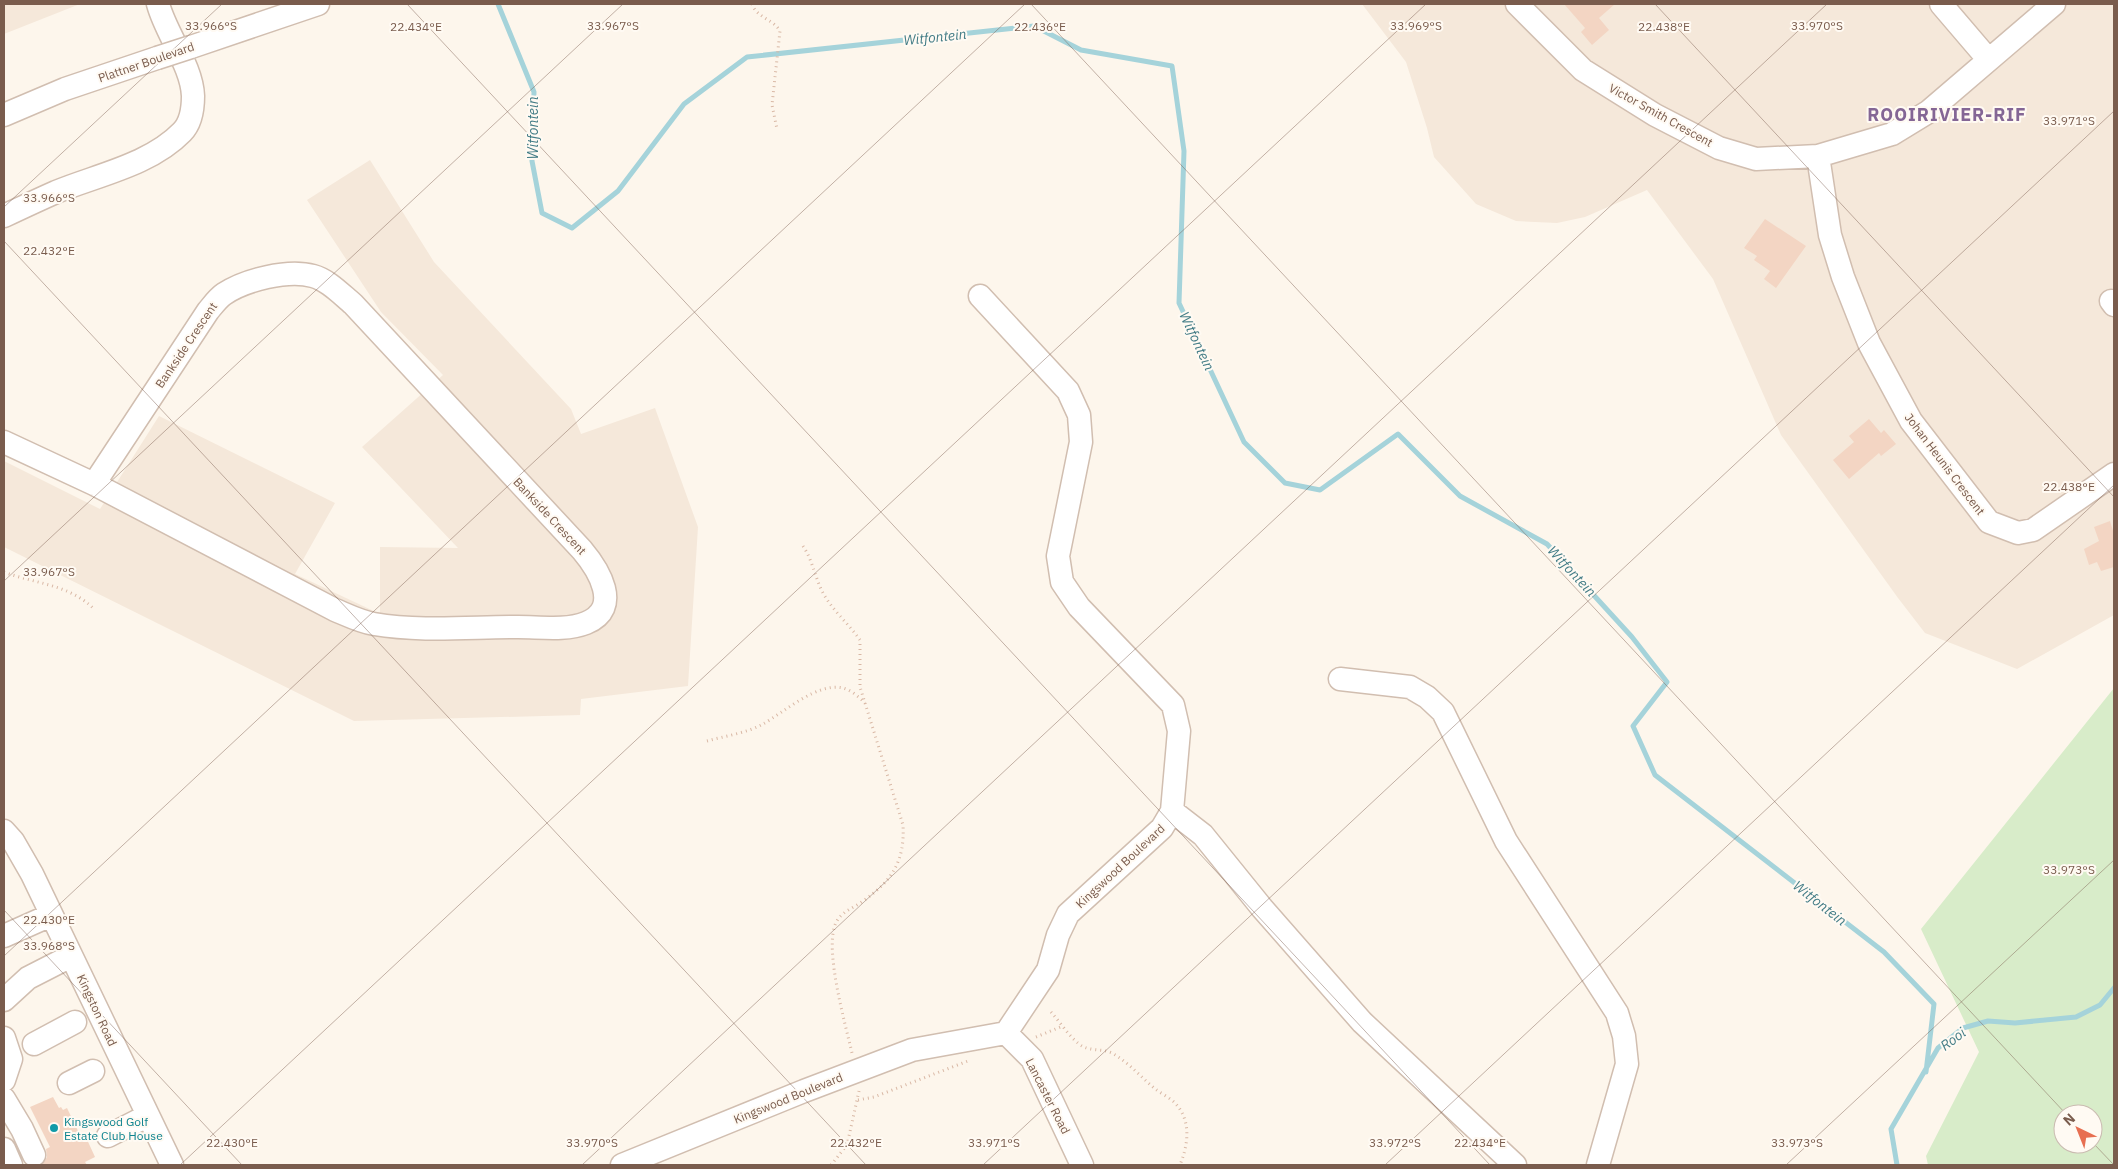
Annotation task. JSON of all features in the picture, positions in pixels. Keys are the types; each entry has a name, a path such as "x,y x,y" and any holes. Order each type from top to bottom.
{"street":[{"path":"4,216 56,192 146,157 183,132 190,122 193,94 188,74 162,20 158,4"},
{"name":"Plattner Boulevard","path":"4,115 65,89 318,4"},
{"name":"Victor Smith Crescent","path":"1517,4 1583,70 1655,114 1719,148 1756,159 1818,156 1892,134 1911,124 2054,4"},
{"path":"1941,4 1988,59"},
{"name":"Johan Heunis Crescent","path":"1818,156 1830,235 1843,277 1869,343 1911,421 1989,522 2018,533 2033,530 2114,474"},
{"name":"Bankside Crescent","path":"4,442 94,484 335,610 372,624 430,628 562,627 586,623 599,613 603,605 605,588 602,580 596,566 582,550 353,304 330,284 313,276 276,276 242,284 222,295 208,311 94,484"},
{"name":"Kingswood Boulevard","path":"622,1165 912,1050 1012,1039 1048,970 1058,935 1068,914 1162,828 1172,811 1179,731 1172,705 1078,607 1062,582 1058,556 1081,442 1078,415 1068,391 980,296"},
{"path":"1340,679 1410,687 1428,696 1443,712 1506,840 1617,1013 1624,1036 1627,1064 1598,1165"},
{"path":"1172,811 1203,835 1262,908 1362,1022 1515,1165"},
{"name":"Kingston Road","path":"4,831 13,841 32,874 172,1165"},
{"path":"4,936 51,915"},
{"path":"4,1000 28,978 71,956"},
{"path":"34,1044 75,1022"},
{"path":"4,1038 11,1059 4,1080"},
{"name":"Lancaster Road","path":"1012,1039 1032,1059 1082,1165"},
{"path":"68,1083 93,1071"},
{"path":"4,1099 13,1134 34,1154"},
{"path":"108,1136 147,1116"},
{"path":"4,1149 11,1165"}],"path":[{"path":"752,4 757,13 775,25 780,31 772,105 777,129"},
{"path":"803,546 810,557 822,591 830,604 860,640 860,687 899,809 903,825 904,842 899,864 890,876 863,902 839,917 832,937 832,954 859,1092 847,1145 831,1165"},
{"path":"4,572 52,585 78,596 95,610"},
{"path":"707,741 762,725 797,702 829,688 842,688 856,694 865,703"},
{"path":"1051,1012 1080,1044 1089,1049 1110,1052 1124,1060 1154,1088 1174,1102 1180,1110 1188,1130 1186,1150 1180,1165"},
{"path":"1012,1039 1063,1026"},
{"path":"858,1100 874,1097 971,1060"}],"shaded area":[{"path":"4,4 80,4 4,34"},
{"name":"ROOIRIVIER-RIF","path":"1362,4 2114,4 2114,615 2017,669 1925,633 1781,435 1713,279 1647,190 1585,217 1557,223 1516,221 1476,204 1434,157 1406,62"},
{"path":"370,160 434,262 571,409 581,434 655,408 698,527 688,686 581,699 580,715 354,721 4,547 4,461 100,509 159,416 335,503 295,574 380,614 380,547 458,548 362,447 443,375 381,312 307,200"}],"green space":[{"path":"2114,688 2114,1165 1928,1165 1926,1156 1979,1052 1921,929"}],"building":[{"path":"1564,4 1615,4 1599,18 1609,30 1592,45 1581,32 1585,28"},
{"path":"1765,219 1806,246 1776,288 1764,279 1770,271 1754,260 1757,256 1744,248"},
{"path":"1869,419 1881,433 1884,430 1896,444 1881,456 1879,453 1849,479 1833,460 1854,442 1849,436"},
{"path":"2110,521 2114,534 2114,567 2101,571 2097,562 2089,565 2084,549 2099,541 2094,527"},
{"name":"Kingswood Golf Estate Club House","path":"53,1097 59,1108 61,1107 63,1110 67,1108 80,1135 84,1133 95,1157 85,1162 87,1165 42,1165 47,1157 46,1149 50,1147 30,1107"}],"waterway":[{"name":"Witfontein","path":"498,4 534,92 532,161 542,213 572,228 618,191 684,104 747,57 1034,26 1081,50 1172,66 1184,151 1179,303 1244,442 1285,483 1320,490 1398,434 1460,496 1547,544 1632,637 1667,682 1633,726 1655,775 1884,952 1934,1004 1926,1072"},
{"name":"Rooi","path":"1897,1165 1891,1129 1938,1048 1963,1028 1988,1021 2015,1023 2076,1017 2100,1005 2114,988"}],"place":[{"name":"Kingswood Golf Estate Club House","path":"54,1128"}],"district":[{"name":"ROOIRIVIER-RIF","path":"1947,114"}]}
